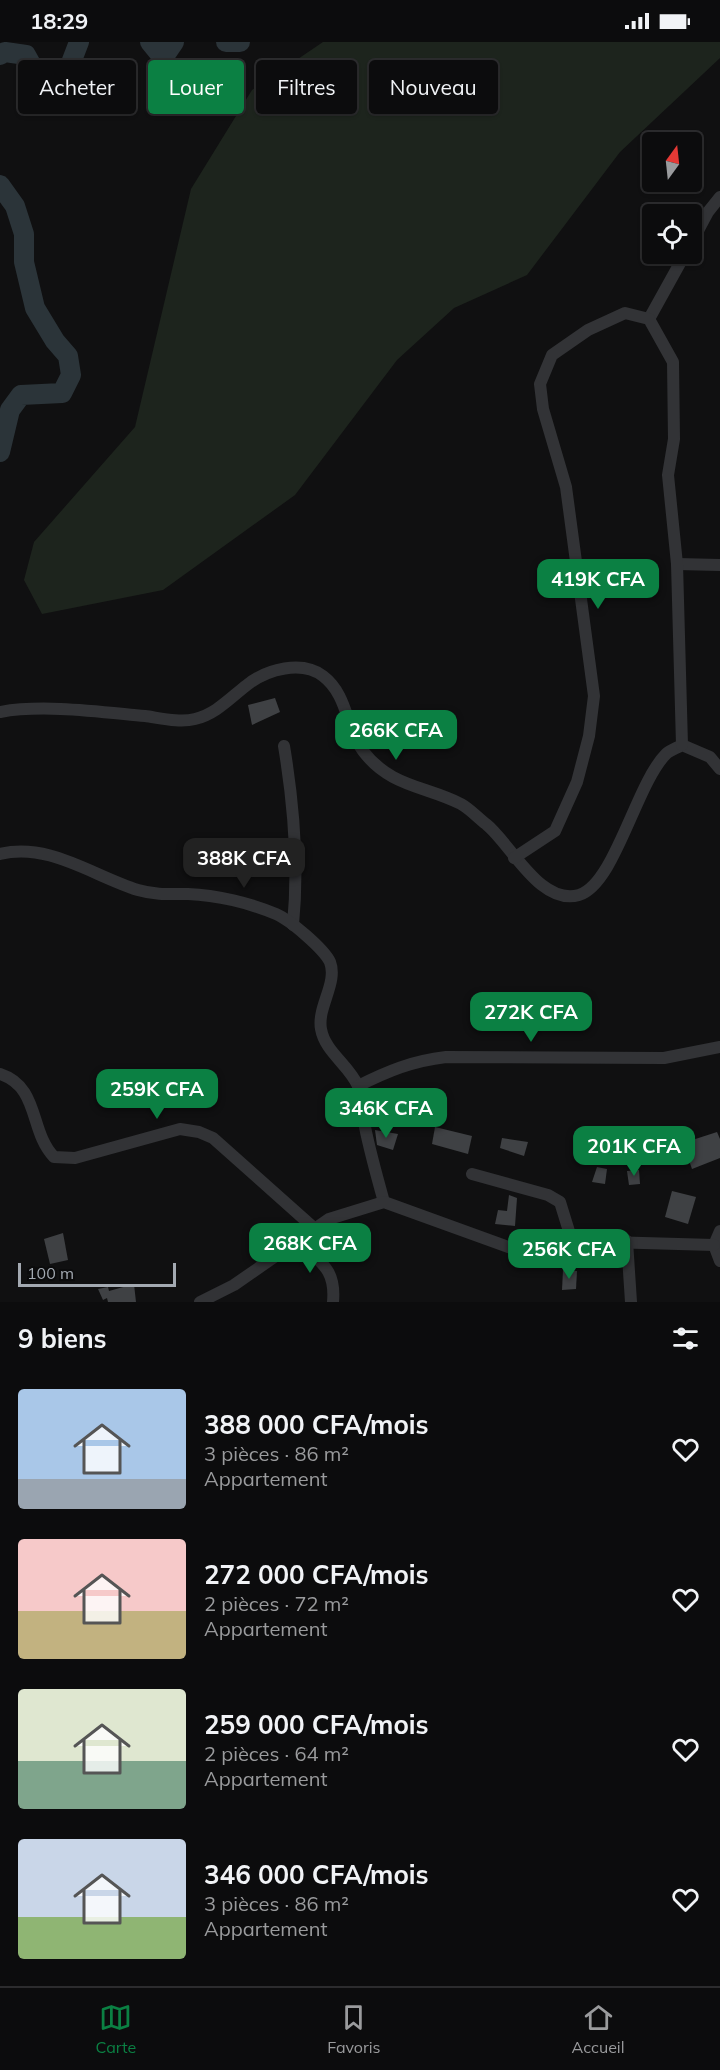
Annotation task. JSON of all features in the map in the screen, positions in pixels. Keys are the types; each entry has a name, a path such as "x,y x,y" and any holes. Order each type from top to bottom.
{"street":[{"path":"702,223 720,196"},
{"path":"649,319 679,264"},
{"path":"514,858 555,831 577,782 589,736 594,696 566,487 543,409 540,384 552,355 588,330 625,313 649,319 673,362 674,439 668,476 677,564 682,745"},
{"path":"677,564 720,565"},
{"path":"0,712 72,709 193,720 229,702 248,683 270,672 285,668 305,668 321,675 336,689 363,751 376,764 399,782 463,805 494,831 514,858 548,891 563,896 579,895 593,886 608,866 636,802 657,766 667,753 682,745"},
{"path":"682,745 710,757 720,769"},
{"path":"284,746 297,851 294,925"},
{"path":"0,854 14,851 43,852 138,890 163,895 212,896 260,908 279,915 294,925 325,955 331,964 332,977 321,1012 321,1027 324,1040 358,1086 364,1125 384,1202"},
{"path":"358,1086 391,1070 428,1059 446,1057 664,1058 720,1047"},
{"path":"0,1074 13,1078 26,1092 46,1148 54,1157 75,1158 180,1129 198,1132 213,1138 314,1228"},
{"path":"472,1173 548,1195 560,1202 566,1215 572,1242"},
{"path":"200,1302 234,1285 329,1219 384,1202 514,1249 572,1242 627,1241 714,1245"},
{"path":"720,1231 714,1245 720,1261"},
{"path":"299,1241 330,1273 335,1284 333,1302"},
{"path":"627,1241 631,1302"}],"shaded area":[{"path":"323,42 720,42 720,58 620,152 527,275 454,308 397,360 295,495 163,590 42,614 24,580 34,542 135,427 191,189 237,114 244,114 244,103 252,90 256,87 256,114 357,114 357,60 296,60"}],"building":[{"path":"275,698 280,712 252,725 248,705"},
{"path":"435,1127 472,1136 468,1154 432,1144"},
{"path":"375,1130 398,1134 393,1150 377,1145"},
{"path":"717,1132 720,1139 720,1158 692,1169 683,1143"},
{"path":"502,1138 528,1142 524,1156 500,1148"},
{"path":"597,1167 607,1169 605,1184 592,1182"},
{"path":"639,1170 640,1184 629,1185 627,1171"},
{"path":"672,1191 696,1197 688,1224 665,1217"},
{"path":"509,1195 517,1198 515,1226 495,1224 498,1210 507,1211"},
{"path":"63,1233 68,1260 50,1264 44,1239"},
{"path":"563,1270 577,1271 576,1289 562,1290"},
{"path":"134,1284 136,1302 108,1302 107,1298 103,1300 98,1289 108,1287 109,1291"}],"waterway":[{"path":"0,55 5,52 26,55 31,64 30,85 37,92 50,93 64,81 79,42"},
{"path":"150,42 163,58 174,42"},
{"path":"226,42 240,42"},
{"path":"0,185 15,206 24,234 24,262 35,308 55,341 68,356 71,375 62,393 21,395 10,410 0,452"}]}
